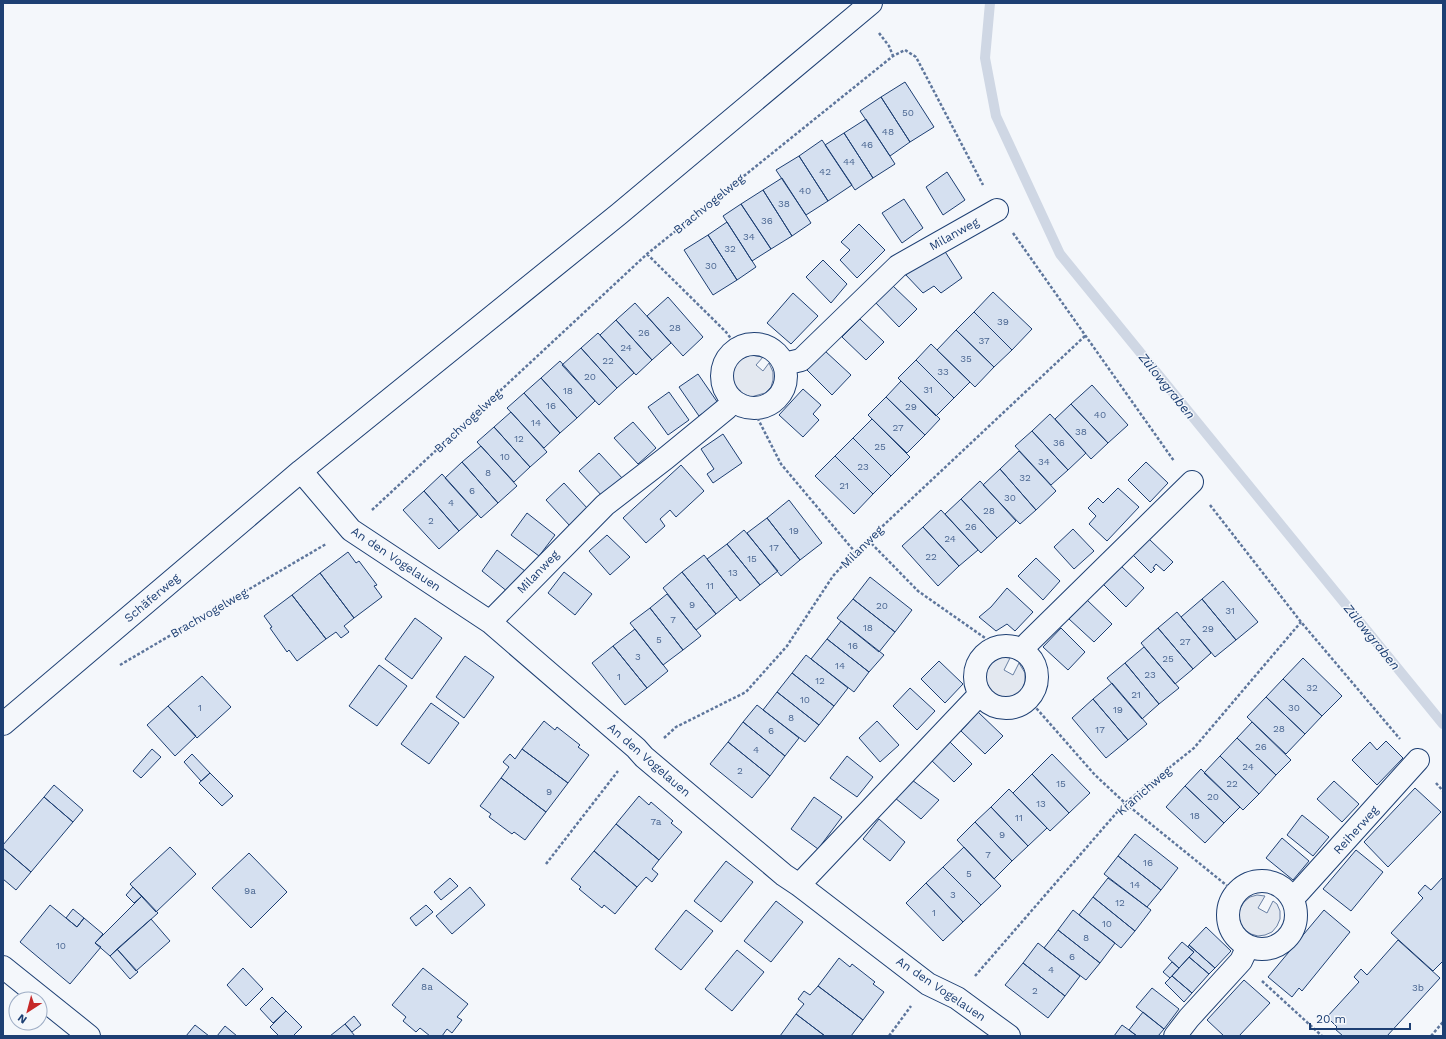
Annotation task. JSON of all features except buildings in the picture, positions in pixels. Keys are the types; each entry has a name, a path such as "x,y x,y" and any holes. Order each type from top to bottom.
{"street":[{"path":"301,471 619,214 871,3"},
{"name":"Milanweg","path":"784,364 801,360 898,266 997,210"},
{"path":"755,344 765,345 780,356 784,364 786,376 784,388 778,397 769,404 758,407 748,407 732,399 727,392 722,376 723,368 731,354 738,348 755,344"},
{"name":"Milanweg","path":"490,622 605,506 727,408 732,399"},
{"name":"An den Vogelauen","path":"301,471 350,530 490,622 640,753 784,875 928,984 956,998 1009,1036"},
{"name":"Schäferweg","path":"3,724 301,471"},
{"path":"1023,651 1034,638 1192,482"},
{"path":"1000,646 1009,646 1023,651 1032,660 1037,677 1036,686 1032,694 1024,703 1012,708 1000,708 988,703 980,694 975,685 974,674 977,664 983,656 1000,646"},
{"path":"799,885 980,694"},
{"name":"Reiherweg","path":"1290,896 1298,893 1418,760"},
{"path":"1175,1036 1244,953 1272,947 1283,942 1292,932 1296,920 1295,907 1290,896 1282,887 1270,882 1258,881 1246,885 1236,893 1229,904 1228,916 1230,928 1238,938 1244,953"},
{"path":"3,967 89,1036"}],"path":[{"path":"889,46 893,56"},
{"name":"Brachvogelweg","path":"114,668 350,530 647,254 893,56 905,50 916,57 997,210"},
{"path":"997,210 1178,466 1301,622 1443,791"},
{"path":"647,254 726,332 738,348"},
{"name":"Milanweg","path":"546,864 640,753 676,726 746,692 787,646 833,576 855,552 1086,335"},
{"path":"758,407 758,419 780,464 855,552"},
{"path":"868,540 918,591 986,638 991,650"},
{"name":"Kranichweg","path":"956,998 1125,803 1194,748 1301,622"},
{"path":"1032,694 1038,709 1095,775 1125,803 1236,893"},
{"path":"1244,953 1322,1036"},
{"path":"889,1036 928,984"},
{"path":"1432,1036 1443,1022"}],"shaded area":[{"path":"751,355 763,357 756,365 763,371 769,363 773,372 773,380 771,387 765,393 751,397 738,391 732,377 733,369 737,362"},
{"path":"1002,657 1010,658 1004,670 1013,675 1019,663 1025,673 1023,688 1018,694 1003,698 990,692 984,678 989,664 995,659"},
{"path":"1257,895 1265,896 1258,908 1267,913 1273,901 1277,904 1280,911 1280,919 1272,932 1258,936 1245,930 1240,923 1239,916 1240,909 1244,902 1250,897"}],"waterway":[{"name":"Zülowgraben","path":"990,3 985,58 996,116 1060,254 1443,724"}]}
